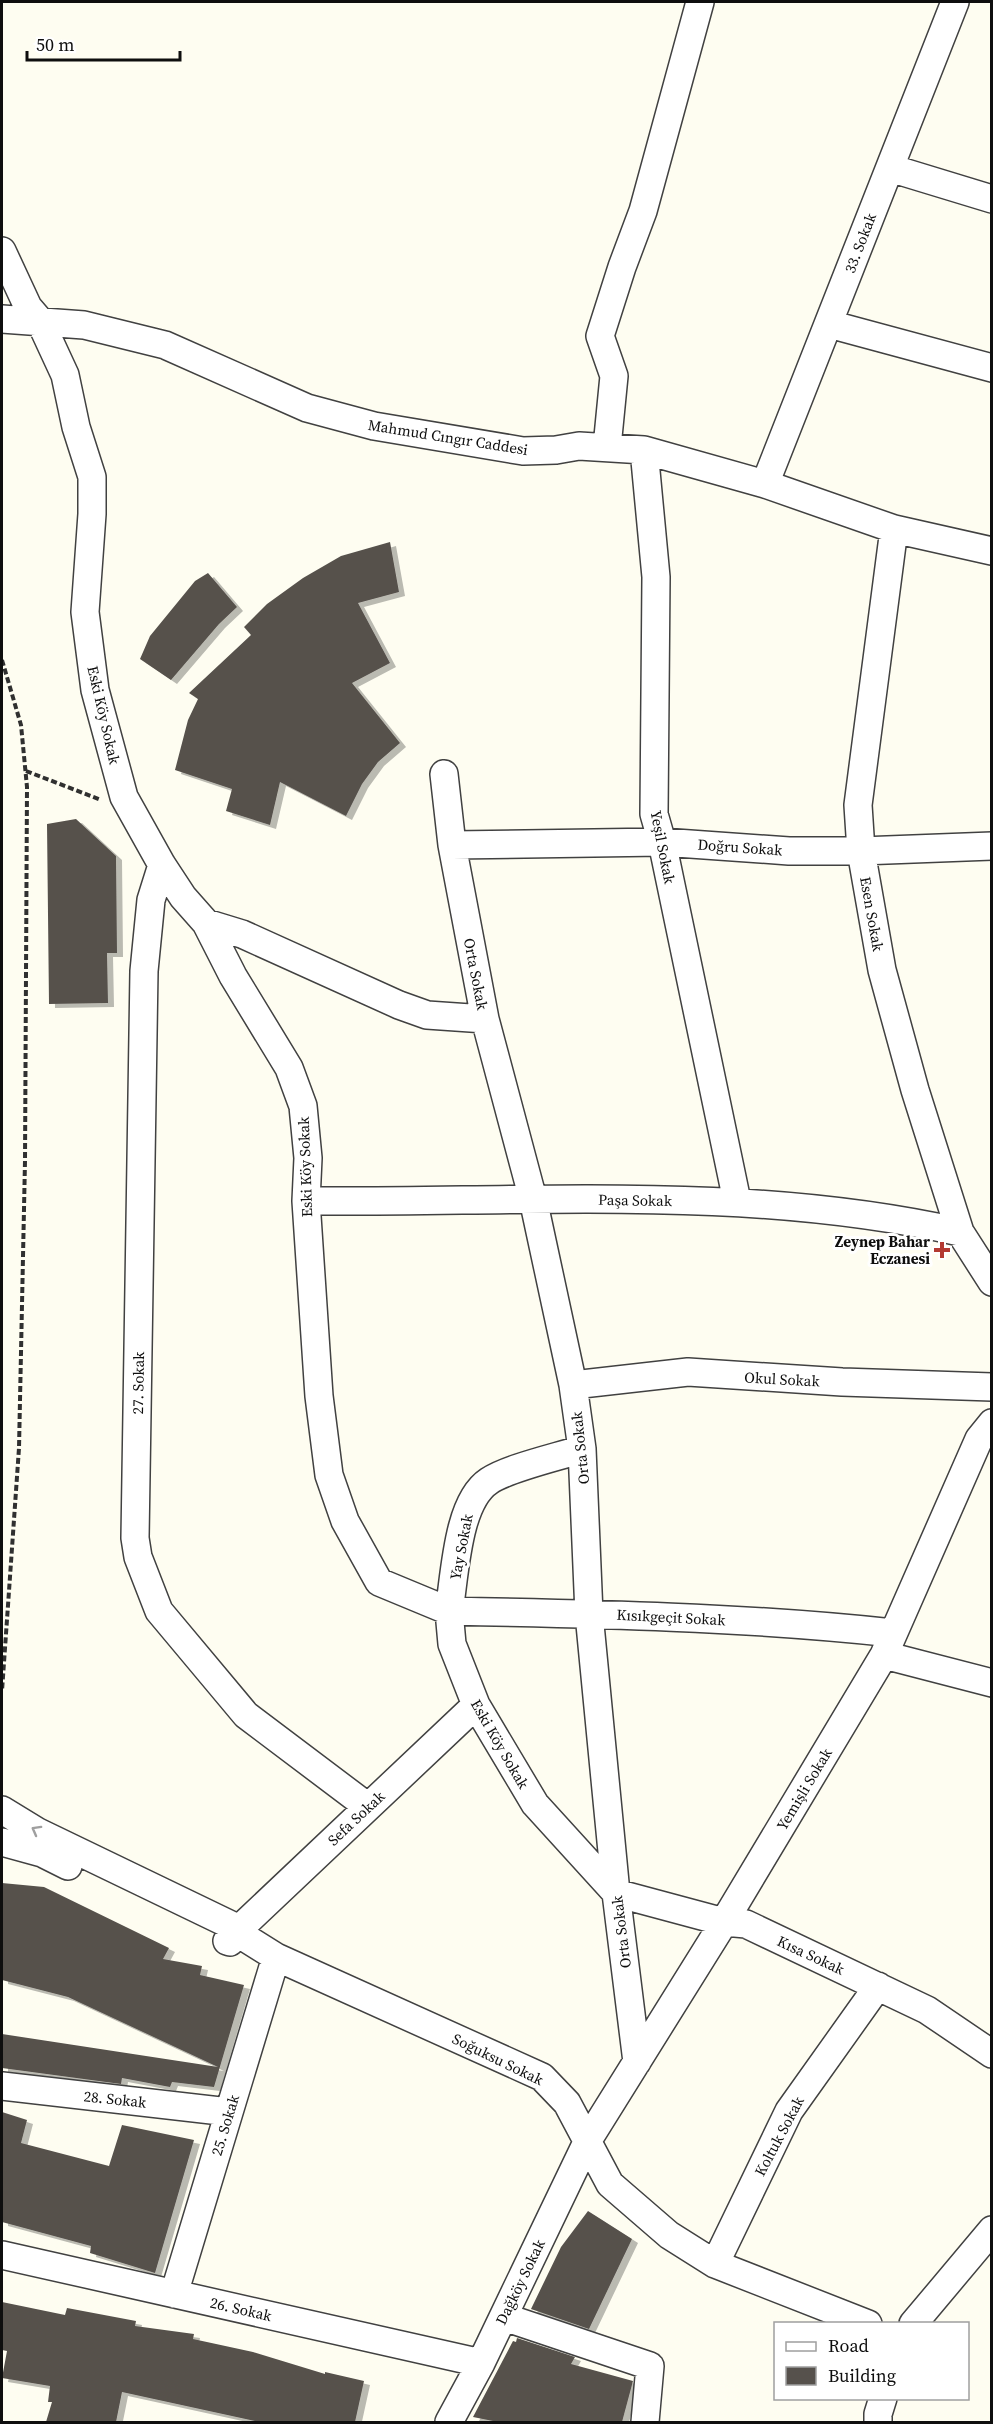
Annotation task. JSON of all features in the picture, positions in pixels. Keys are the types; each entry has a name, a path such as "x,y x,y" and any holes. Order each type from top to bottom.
{"street":[{"path":"607,447 614,376 600,336 643,211 700,2"},
{"name":"33. Sokak","path":"765,484 955,2"},
{"path":"890,168 992,199"},
{"name":"Eski Köy Sokak","path":"2,251 28,307 14,320 65,375 76,427 92,477 85,612 95,690 124,797 162,865 183,897 206,923 233,976 289,1068 303,1106 308,1158 306,1202 319,1396 329,1475 345,1521 379,1582 449,1611 452,1644 476,1705 535,1804 616,1893"},
{"name":"Mahmud Cıngır Caddesi","path":"14,320 84,325 165,345 307,408 374,426 523,452 579,446 644,450 765,484 894,529 992,551"},
{"path":"829,324 992,368"},
{"name":"Yeşil Sokak","path":"644,450 656,577 654,814 662,842 737,1201"},
{"name":"Esen Sokak","path":"894,529 858,805 861,851 882,970 915,1090 960,1232 991,1281"},
{"name":"Orta Sokak","path":"444,774 452,845 485,1019 533,1199 573,1385 582,1449 589,1614 616,1893 637,2062"},
{"name":"Doğru Sokak","path":"452,845 662,842 789,851 992,846"},
{"name":"27. Sokak","path":"162,865 152,900 144,971 135,1538 138,1557 159,1611 246,1715 368,1807"},
{"path":"206,923 242,934 399,1005 427,1015 485,1019"},
{"name":"Paşa Sokak","path":"306,1202 533,1199 737,1201 902,1219 960,1232"},
{"name":"Okul Sokak","path":"573,1385 688,1372 842,1382 992,1387"},
{"name":"Yemişli Sokak","path":"588,2140 724,1923 889,1644 979,1439 992,1423"},
{"name":"Yay Sokak","path":"449,1611 464,1517 474,1495 489,1480 582,1449"},
{"name":"Kısıkgeçit Sokak","path":"449,1611 589,1614 806,1624 889,1644 992,1683"},
{"name":"Sefa Sokak","path":"236,1932 476,1705"},
{"name":"Soğuksu Sokak","path":"2,1810 38,1832 235,1927 236,1932 276,1957 542,2077 567,2103 610,2184 669,2235 715,2264 863,2322"},
{"path":"2,1842 42,1853 230,1942 236,1932"},
{"name":"Kısa Sokak","path":"616,1893 724,1923 746,1924 927,2010 992,2054"},
{"name":"25. Sokak","path":"174,2294 276,1957"},
{"name":"Koltuk Sokak","path":"715,2264 789,2111 878,1986"},
{"name":"28. Sokak","path":"2,2086 229,2112"},
{"name":"Dağköy Sokak","path":"449,2422 504,2317 588,2140"},
{"path":"915,2322 992,2230"},
{"name":"26. Sokak","path":"2,2255 481,2363"},
{"path":"504,2317 650,2366 645,2422"},
{"path":"878,2422 882,2400"}],"path":[{"path":"2,660 21,725 26,771 26,1149 21,1403 2,1691"},
{"path":"26,771 133,812"}],"building":[{"path":"390,542 399,592 358,603 390,663 352,683 400,743 378,762 362,784 346,816 280,782 270,825 226,811 232,789 175,770 188,720 198,699 189,693 251,635 244,627 267,604 303,578 341,556"},
{"path":"208,573 237,607 219,624 171,680 140,659 150,636 195,581"},
{"path":"76,819 116,856 117,953 107,953 108,1003 49,1004 47,824"},
{"path":"2,1883 44,1887 169,1948 163,1959 202,1966 200,1975 244,1985 214,2087 172,2082 170,2087 122,2078 121,2084 2,2068 2,2034 218,2067 68,1997 2,1980"},
{"path":"2,2112 27,2120 21,2143 109,2166 122,2125 194,2140 155,2273 90,2253 91,2246 2,2222"},
{"path":"588,2211 632,2239 589,2329 531,2309 561,2247"},
{"path":"2,2302 65,2315 67,2308 136,2321 135,2326 194,2334 193,2339 253,2352 325,2374 325,2372 364,2381 355,2422 259,2422 122,2392 116,2422 46,2422 52,2402 48,2402 50,2386 2,2378 7,2351 2,2350"},
{"path":"517,2338 575,2357 571,2364 633,2381 622,2422 498,2422 473,2417 513,2341 516,2342"}],"place":[{"name":"Zeynep Bahar Eczanesi","path":"942,1250"}]}
